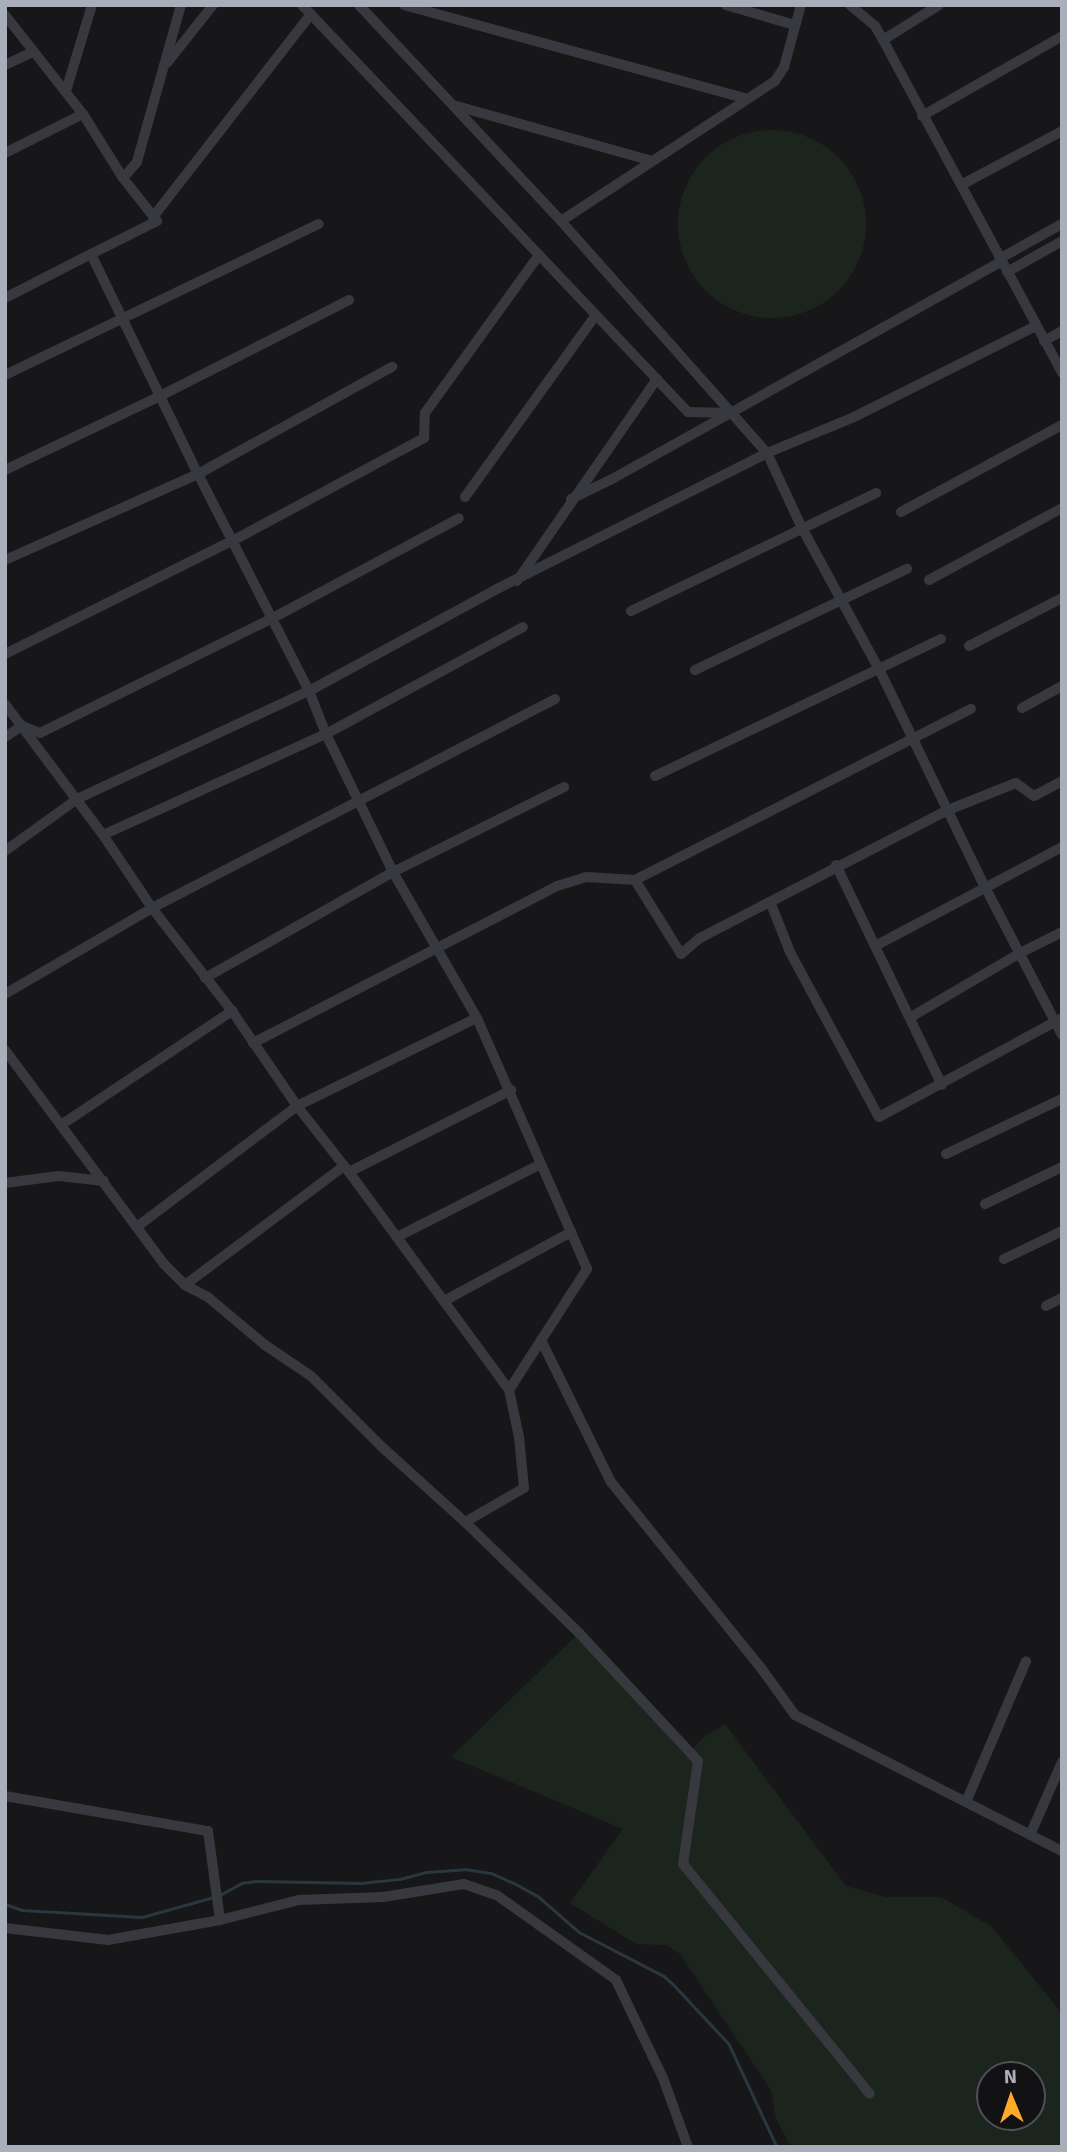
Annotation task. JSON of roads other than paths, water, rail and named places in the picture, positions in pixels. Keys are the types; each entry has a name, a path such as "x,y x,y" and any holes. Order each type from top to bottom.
{"street":[{"path":"66,91 92,5"},
{"path":"123,178 137,162 181,5"},
{"path":"164,66 213,5"},
{"path":"302,5 688,412 730,413"},
{"path":"359,5 561,221 767,453 802,528 915,740 985,887 1058,1019 1062,1035"},
{"path":"404,5 747,99"},
{"path":"726,5 795,25"},
{"path":"561,221 780,75 801,5"},
{"path":"850,5 875,26 1062,373"},
{"path":"883,40 939,5"},
{"path":"153,216 311,14"},
{"path":"5,15 83,114 123,178 157,221 5,298"},
{"path":"922,116 1062,36"},
{"path":"5,65 33,52"},
{"path":"453,105 652,162"},
{"path":"5,153 83,114"},
{"path":"961,185 1062,131"},
{"path":"5,375 319,223"},
{"path":"571,499 1002,264 1062,224"},
{"path":"1002,264 1062,241"},
{"path":"92,254 198,474 309,691 326,734 394,872 477,1018 511,1090 587,1269 509,1390"},
{"path":"5,654 234,540 424,438 425,413 539,255"},
{"path":"5,470 160,396 349,300"},
{"path":"465,497 596,315"},
{"path":"5,851 77,799 309,691 767,453 852,418 1036,326"},
{"path":"1044,341 1062,331"},
{"path":"5,560 198,474 392,368"},
{"path":"517,581 571,499 657,379"},
{"path":"901,512 1062,425"},
{"path":"631,611 876,493"},
{"path":"929,580 1062,508"},
{"path":"22,726 40,733 271,619 459,519"},
{"path":"695,670 906,569"},
{"path":"969,646 1062,598"},
{"path":"103,835 326,734 523,627"},
{"path":"655,776 941,639"},
{"path":"1022,708 1062,686"},
{"path":"5,994 152,908 555,699"},
{"path":"5,704 103,835 152,908 232,1012 297,1107 347,1169 509,1390 519,1437 524,1488 465,1522"},
{"path":"253,1043 557,886 586,877 635,880 915,740 971,709"},
{"path":"5,737 22,726"},
{"path":"635,880 681,954 701,938 771,904 836,865 948,810 1017,783 1034,796 1062,781"},
{"path":"205,978 394,872 564,787"},
{"path":"875,946 1062,846"},
{"path":"836,865 942,1085"},
{"path":"771,904 790,951 879,1117 942,1085 1058,1019"},
{"path":"911,1017 1020,953 1062,932"},
{"path":"61,1125 232,1012"},
{"path":"138,1226 297,1107 477,1018"},
{"path":"5,1050 164,1264 185,1285 209,1298 265,1345 312,1376 382,1447 465,1522 579,1633 698,1761 683,1864 870,2094"},
{"path":"185,1285 347,1169 511,1090"},
{"path":"946,1154 1062,1099"},
{"path":"397,1237 541,1164"},
{"path":"985,1204 1062,1167"},
{"path":"5,1183 59,1176 104,1181"},
{"path":"1004,1259 1062,1231"},
{"path":"444,1301 571,1232"},
{"path":"1046,1306 1062,1298"},
{"path":"541,1340 611,1482 761,1668 795,1715 1062,1851"},
{"path":"965,1802 1026,1661"},
{"path":"1031,1835 1062,1762"},
{"path":"5,1796 208,1831 220,1920"},
{"path":"5,1928 108,1940 220,1920 299,1900 383,1897 464,1884 498,1896 615,1980 663,2078 688,2147"}],"waterway":[{"path":"220,1895 242,1883 256,1881 361,1883 400,1879 426,1872 465,1869 491,1873 516,1884 539,1897 579,1932 664,1976 674,1985 729,2044 777,2147"},
{"path":"5,1904 22,1910 142,1917 214,1897"}]}
